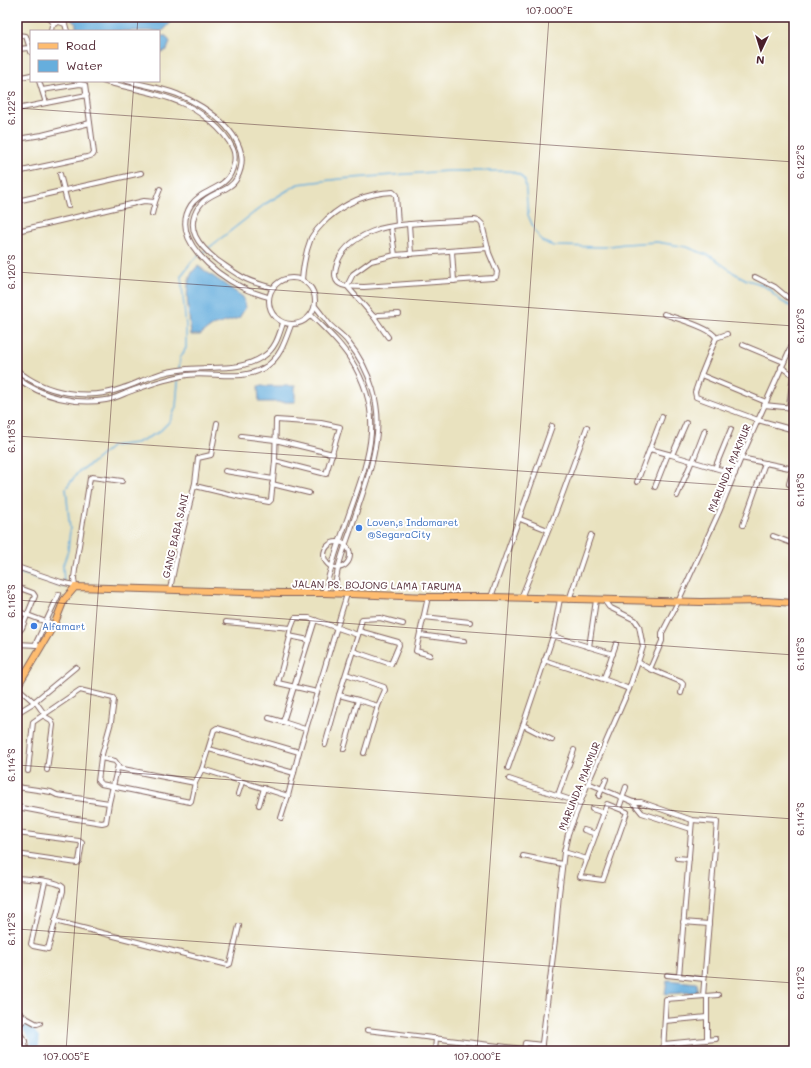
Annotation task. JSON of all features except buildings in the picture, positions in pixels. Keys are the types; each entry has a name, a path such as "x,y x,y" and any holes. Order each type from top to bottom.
{"main road":[{"name":"JALAN PS. BOJONG LAMA TARUMA","path":"75,586 428,597 794,603"},
{"path":"17,687 54,625 64,600 75,586"}],"street":[{"path":"48,17 54,23"},
{"path":"51,30 54,23"},
{"path":"54,23 63,23 66,26 67,30"},
{"path":"17,35 26,36 30,50 17,50"},
{"path":"17,78 30,75"},
{"path":"39,82 46,103"},
{"path":"107,82 179,102 192,108 222,132 233,149 235,156 233,166 228,178 202,194 191,205 186,218 186,230 189,242 195,251 221,275 243,288 268,297"},
{"path":"131,82 176,93 216,116 232,134 239,147 241,164 240,172 234,183 214,194 201,204 193,221 194,233 201,245 213,257 228,268 247,279 272,288"},
{"path":"17,172 93,155 94,153 86,87 84,84 42,90"},
{"path":"17,109 87,95"},
{"path":"17,139 42,135 90,123"},
{"path":"17,201 141,173"},
{"path":"60,174 68,206"},
{"path":"152,214 160,189"},
{"path":"302,280 303,268 311,238 318,228 338,209 371,195 393,192 396,194 398,225"},
{"path":"17,231 137,203 148,201 155,202"},
{"path":"474,220 479,221 482,224 488,248 497,272 496,277 364,286 347,286 339,284 336,281 336,266 346,247 361,236 391,226 409,224 474,220"},
{"path":"409,224 410,254"},
{"path":"391,226 395,255"},
{"path":"347,286 353,274 371,261 395,255 488,248"},
{"path":"452,251 454,281"},
{"path":"754,277 775,287 787,297 794,298"},
{"path":"286,278 302,280 313,291 315,306 311,315 303,322 291,325 276,319 272,314 268,303 268,297 272,288 286,278"},
{"path":"347,286 374,317 388,337"},
{"path":"315,306 330,325 347,340 358,356 373,388 376,406 376,441 370,466 339,568 336,580 336,594"},
{"path":"374,317 378,315 399,314"},
{"path":"664,314 708,330 715,334 716,338"},
{"path":"311,315 342,346 351,360 366,389 372,423 371,440 365,468 331,566 324,593"},
{"path":"17,370 36,382 64,392 83,395 105,393 122,389 155,375 188,369 245,366 272,350 283,323"},
{"path":"17,378 28,386 49,395 62,399 87,402 107,400 157,382 188,375 245,375 266,366 274,360 282,350 291,325"},
{"path":"727,334 716,338 695,392 696,397 758,420 794,430"},
{"name":"MARUNDA MAKMUR","path":"650,669 662,641 662,633 678,602 794,340"},
{"path":"743,345 784,362"},
{"path":"781,367 793,375 788,407"},
{"path":"701,375 765,403 794,408"},
{"path":"637,482 662,417"},
{"path":"194,486 268,502 271,500 273,482 276,419 321,423 338,426 341,428 326,474 275,461"},
{"name":"GANG BABA SANI","path":"170,589 194,486 198,458 211,455 216,423"},
{"path":"655,487 686,423"},
{"path":"491,597 552,426"},
{"path":"521,598 587,427"},
{"path":"715,468 731,429"},
{"path":"677,496 705,430"},
{"path":"241,436 275,440 333,454"},
{"path":"650,449 735,474"},
{"path":"741,458 794,469 789,484"},
{"path":"743,524 765,463"},
{"path":"225,471 273,482 309,493"},
{"path":"17,567 75,586 75,570 90,478 122,481"},
{"path":"520,519 548,530"},
{"path":"569,600 591,535"},
{"path":"773,536 794,544"},
{"path":"339,542 346,546 350,552 350,559 346,565 339,568 331,566 325,559 326,548 339,542"},
{"path":"17,587 33,592 35,595 22,628 17,634"},
{"path":"35,645 59,594"},
{"path":"281,818 346,594"},
{"path":"428,597 416,652 430,655"},
{"path":"508,768 553,636 560,599"},
{"path":"588,647 596,600"},
{"name":"MARUNDA MAKMUR","path":"541,1051 555,940 558,894 568,834 588,783 629,688 642,648 639,626 635,620 609,607 604,600"},
{"path":"17,611 54,625"},
{"path":"317,692 278,683 290,637 289,634 294,620 297,617 315,620 336,628 398,642 399,645 391,664 353,651"},
{"path":"424,617 470,622"},
{"path":"325,745 359,633 361,620 364,618 380,618 403,624"},
{"path":"283,722 315,620"},
{"path":"226,622 291,628"},
{"path":"420,635 464,641"},
{"path":"553,636 613,654"},
{"path":"290,637 309,640"},
{"path":"17,644 42,645"},
{"path":"604,678 616,644"},
{"path":"544,660 575,671 604,678 629,688"},
{"path":"638,662 650,669 681,682 683,684 681,693"},
{"path":"17,714 35,702 76,667"},
{"path":"346,674 384,687 385,690 378,706 364,753"},
{"path":"17,687 35,702 44,716 50,720 53,725 47,770"},
{"path":"28,771 33,722 44,716 79,690 113,698 114,703 111,722 101,758 98,782 101,784 187,802 191,801 195,783 202,769 214,730 219,728 299,752"},
{"path":"339,695 378,706"},
{"path":"344,749 358,700"},
{"path":"269,718 306,729"},
{"path":"523,725 552,740"},
{"path":"209,749 294,773"},
{"path":"558,795 574,750"},
{"path":"17,807 58,816 102,823 106,822 118,768 117,763 101,758"},
{"path":"118,768 195,783"},
{"path":"202,769 288,796"},
{"path":"509,779 580,803"},
{"path":"599,796 606,779"},
{"path":"238,794 242,782"},
{"path":"588,783 633,802 641,802 692,820 717,822 704,979 707,1040"},
{"path":"17,787 109,803"},
{"path":"620,805 626,787"},
{"path":"259,805 264,788"},
{"path":"633,802 642,813 691,828"},
{"path":"608,804 627,812 603,880 580,878 596,834 608,804"},
{"path":"592,808 604,813"},
{"path":"679,976 692,820"},
{"path":"584,830 596,834"},
{"path":"17,833 79,841 82,843 79,862 76,863 17,854"},
{"path":"564,852 587,859"},
{"path":"523,856 562,864"},
{"path":"677,858 689,859"},
{"path":"17,878 60,884 63,887 48,949 32,945 45,882"},
{"path":"55,921 228,965 230,964 239,926"},
{"path":"683,922 709,924"},
{"path":"667,975 704,979"},
{"path":"663,1051 666,999 718,995"},
{"path":"17,1011 26,1019 37,1024 40,1023"},
{"path":"665,1021 707,1017"},
{"path":"26,1019 17,1028 25,1041 26,1051"},
{"path":"366,1030 524,1050 525,1043 542,1045"},
{"path":"435,1051 436,1038"},
{"path":"664,1044 716,1039"}],"water":[{"path":"68,17 174,17 174,19 164,30 160,32 160,30 76,30 76,24"},
{"path":"160,34 161,36 166,36 170,42 167,50 160,53"},
{"path":"198,266 243,297 246,307 239,318 212,326 200,335 191,335 187,298 189,280 192,272"},
{"path":"258,386 295,386 295,402 259,402"},
{"path":"667,980 697,983 697,992 665,994"}],"waterway":[{"path":"17,572 64,587 63,565 68,550 70,530 66,488 79,471 91,464 112,446 136,443 159,432 170,421 176,407 180,358 186,348 186,326 181,276 192,261 265,204 298,184 339,179 448,171 510,171 520,175 525,181 528,215 535,231 543,242 554,246 603,247 657,242 687,247 712,257 734,273 771,290 781,301 794,308"},
{"path":"17,1019 27,1028 35,1039 34,1051"}],"place":[{"name":"Loven,s Indomaret @SegaraCity","path":"359,528"},
{"name":"Alfamart","path":"34,626"}]}
